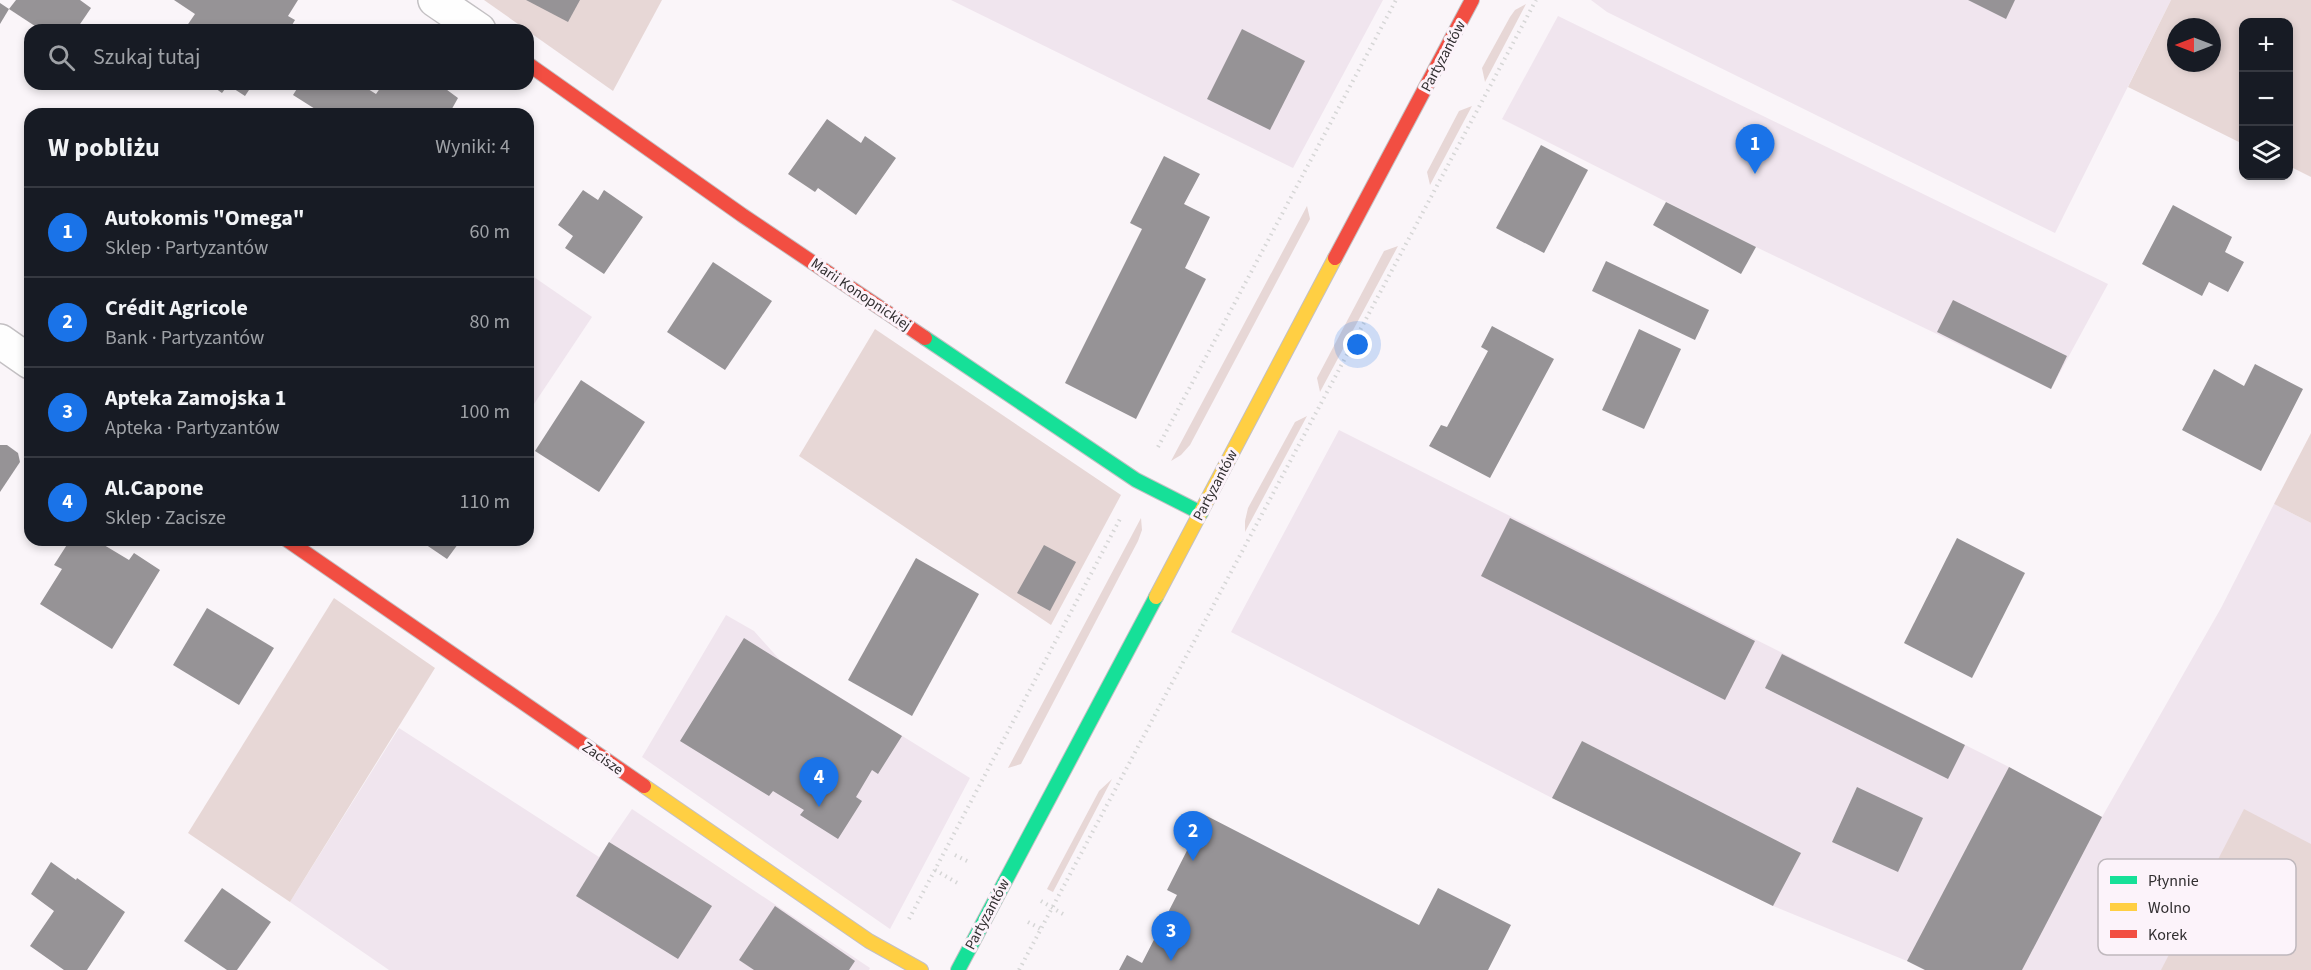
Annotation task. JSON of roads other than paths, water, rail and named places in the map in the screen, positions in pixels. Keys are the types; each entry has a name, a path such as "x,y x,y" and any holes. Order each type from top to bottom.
{"street":[{"path":"435,0 470,24"},
{"name":"Partyzantów","path":"958,970 1472,0"},
{"name":"Marii Konopnickiej","path":"534,68 742,215 1136,480 1200,513"},
{"path":"0,341 24,358"},
{"name":"Zacisze","path":"296,546 869,941 921,970"}],"place":[{"name":"Autokomis \"Omega\"","path":"1755,174"},
{"name":"Al.Capone","path":"819,807"},
{"name":"Crédit Agricole","path":"1193,861"},
{"name":"Apteka Zamojska 1","path":"1171,961"}]}
